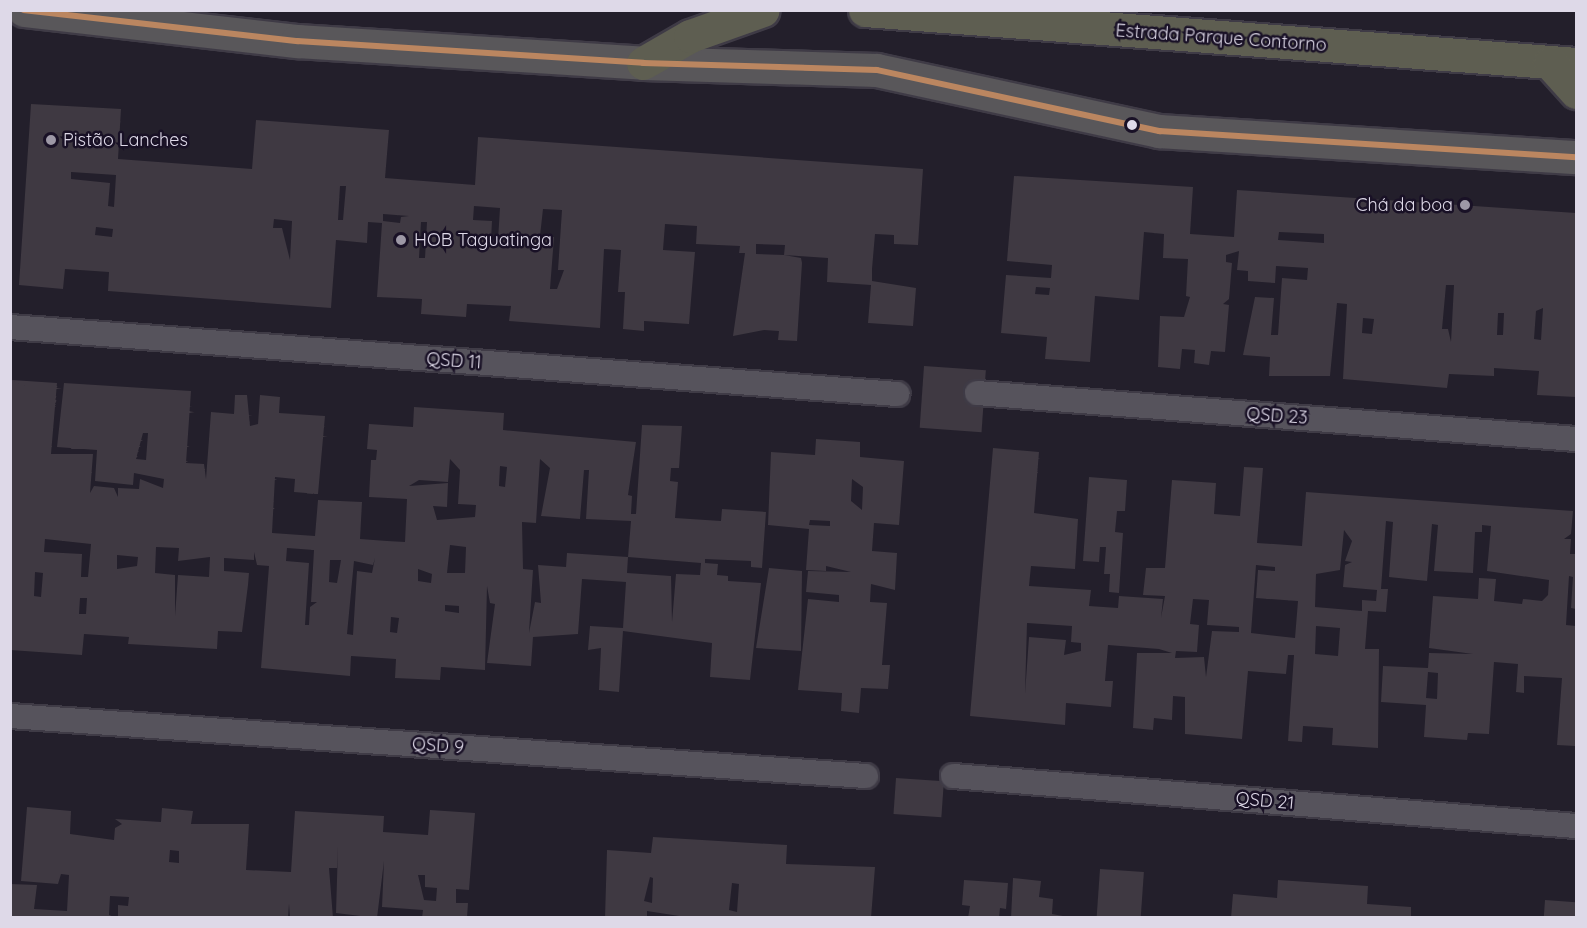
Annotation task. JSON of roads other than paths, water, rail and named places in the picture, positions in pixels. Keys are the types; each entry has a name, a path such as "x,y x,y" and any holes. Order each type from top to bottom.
{"highway":[{"path":"643,63 690,36 763,10"},
{"name":"Estrada Parque Contorno","path":"865,10 1563,63"},
{"path":"1563,63 1576,92"}],"main road":[{"path":"10,31 13,10"},
{"path":"24,10 297,41 643,63 877,70 1159,131 1576,157"}],"street":[{"name":"QSD 11","path":"10,327 897,394"},
{"name":"QSD 23","path":"976,393 1576,439"},
{"name":"QSD 9","path":"10,716 866,776"},
{"name":"QSD 21","path":"954,776 1576,826"}],"place":[{"name":"Pistão Lanches","path":"51,140"},
{"name":"Chá da boa","path":"1465,205"},
{"name":"HOB Taguatinga","path":"401,240"}]}
